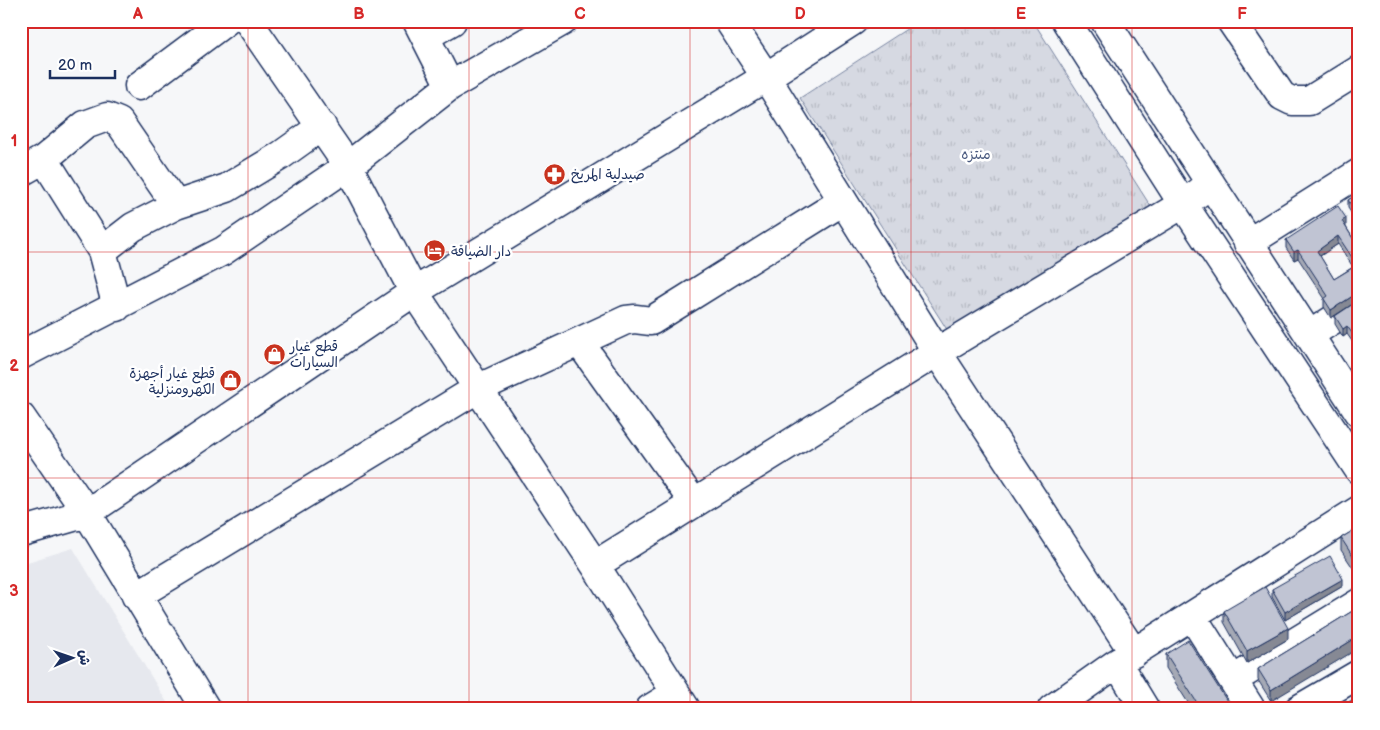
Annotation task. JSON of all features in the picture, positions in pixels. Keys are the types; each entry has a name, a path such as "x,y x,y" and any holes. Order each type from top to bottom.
{"street":[{"path":"139,86 226,21"},
{"path":"248,21 348,166 414,292 681,701 650,709"},
{"path":"450,86 422,29 452,21"},
{"path":"729,21 766,77 1126,658 1145,709"},
{"path":"21,532 87,513 414,292 766,77 853,21"},
{"path":"1066,21 1183,204 1359,470"},
{"path":"1105,21 1359,412"},
{"path":"1231,21 1282,96 1292,101 1309,101 1359,70"},
{"path":"21,354 117,307 223,251 348,166 450,86 560,22"},
{"path":"117,307 102,251 33,166 85,125 107,117 119,122 176,205"},
{"path":"102,251 133,227 176,205 227,188 280,156 322,126"},
{"path":"1248,242 1359,173"},
{"path":"594,565 937,352 1183,204 1212,184"},
{"path":"136,596 476,389 580,343 626,320 651,321 843,201"},
{"path":"1310,335 1359,304"},
{"path":"580,343 694,503"},
{"path":"21,417 87,513 206,709"},
{"path":"1052,709 1126,658 1359,510"},
{"path":"1233,680 1359,603"},
{"path":"1192,616 1251,709"},
{"path":"1299,709 1359,674"}],"shaded area":[{"path":"73,548 171,709 21,709 21,564"}],"green space":[{"name":"منتزه","path":"919,21 1033,21 1153,210 953,339 800,98"}],"building":[{"path":"1359,193 1359,210 1356,212 1348,200"},
{"path":"1338,206 1346,218 1342,221 1359,248 1359,292 1331,310 1324,299 1328,296 1298,250 1294,252 1286,240","holes":["1338,236 1357,265 1334,279 1317,251"]},
{"path":"1359,300 1359,343 1347,326 1343,329 1335,316"},
{"path":"1359,527 1359,566 1341,538"},
{"path":"1330,556 1343,579 1285,612 1272,589"},
{"path":"1265,587 1288,628 1247,651 1224,611"},
{"path":"1359,607 1359,636 1271,690 1258,669"},
{"path":"1188,640 1232,709 1201,709 1166,654"},
{"path":"1359,695 1359,709 1338,709"}],"place":[{"name":"صيدلية المريخ","path":"555,174"},
{"name":"دار الضيافة","path":"435,251"},
{"name":"قطع غيار السيارات","path":"274,354"},
{"name":"قطع غيار أجهزة الكهرومنزلية","path":"231,381"}]}
